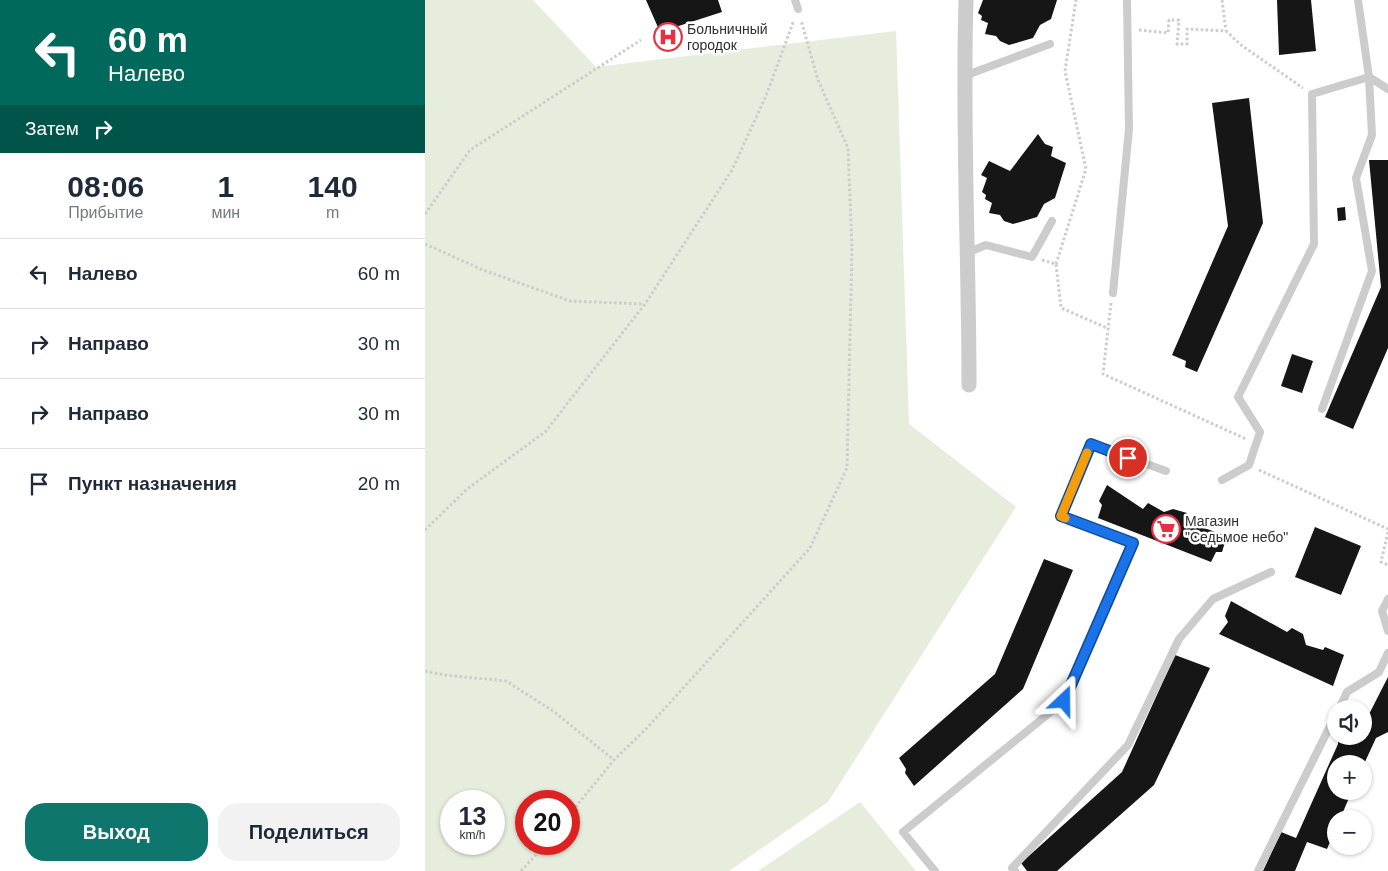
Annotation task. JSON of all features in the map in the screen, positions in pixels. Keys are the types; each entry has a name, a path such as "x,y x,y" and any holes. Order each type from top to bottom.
{"street":[{"path":"967,0 964,76 969,252 969,385"}],"lane":[{"path":"795,0 798,9"},
{"path":"1113,293 1129,129 1127,0"},
{"path":"1322,408 1372,271 1356,178 1372,135 1369,77 1358,0"},
{"path":"964,76 1049,44"},
{"path":"1222,480 1249,465 1260,432 1237,397 1314,244 1312,94 1369,77 1388,89"},
{"path":"969,252 986,245 1032,257 1052,221"},
{"path":"935,871 903,832 1064,701 1133,543 1061,516 1091,444 1166,471"},
{"path":"1010,870 1128,745 1179,638 1213,599 1271,572"},
{"path":"1388,599 1382,611 1388,630"},
{"path":"1343,700 1347,692 1379,672 1388,652"},
{"path":"1258,871 1327,732"}],"path":[{"path":"1076,0 1065,71 1086,169 1056,264 1061,308 1109,329"},
{"path":"1222,0 1226,31 1241,45 1312,94"},
{"path":"425,530 467,489 545,432 645,304 732,170 766,96 798,9"},
{"path":"580,802 614,760 647,728 810,548 847,468 852,249 848,148 818,80 798,9"},
{"path":"1126,28 1168,33 1169,20 1179,20 1177,44 1187,44 1187,29 1226,31"},
{"path":"425,214 470,150 641,40"},
{"path":"425,244 483,270 570,302 645,304"},
{"path":"1032,257 1056,264"},
{"path":"1113,293 1103,374 1256,443"},
{"path":"1249,465 1388,530 1381,562 1388,565"},
{"path":"425,671 445,675 506,681 553,711 614,760"},
{"path":"521,871 536,855"}],"green space":[{"path":"425,0 533,0 596,67 896,31 909,424 1016,507 828,802 729,871 425,871"},
{"path":"860,802 916,871 758,871"}],"building":[{"path":"646,0 718,0 722,12 660,32"},
{"path":"983,0 1057,0 1051,19 1040,25 1033,38 1009,45 1000,41 996,36 985,34 988,23 981,20 982,16 978,13"},
{"path":"1277,0 1311,0 1316,51 1279,55"},
{"path":"1249,98 1263,223 1197,372 1185,367 1186,361 1172,355 1228,226 1212,103"},
{"path":"1038,134 1045,144 1053,147 1051,156 1066,163 1055,198 1044,204 1037,217 1013,224 1004,221 1000,215 989,213 992,203 985,199 986,195 982,192 987,178 981,175 989,161 1010,171"},
{"path":"1369,160 1388,160 1388,348 1353,429 1325,417 1381,287"},
{"path":"1345,207 1346,220 1338,221 1337,208"},
{"path":"1292,354 1313,361 1302,393 1281,386"},
{"name":"Магазин \"Седьмое небо\"","path":"1107,485 1143,509 1148,503 1164,512 1173,509 1187,513 1187,522 1227,536 1222,552 1216,552 1211,562 1098,518 1102,505 1099,501"},
{"path":"1315,527 1361,546 1341,595 1295,577"},
{"path":"1044,559 1073,570 1023,689 914,786 905,773 906,769 899,758 995,674"},
{"path":"1231,601 1287,632 1292,628 1303,634 1306,645 1323,650 1325,647 1344,655 1333,686 1219,634 1228,622 1225,616"},
{"path":"1175,655 1210,668 1154,785 1057,871 1027,871 1021,863 1122,772"},
{"path":"1388,677 1388,732 1376,738 1368,755 1333,755 1338,745 1372,745 1372,708"},
{"path":"1327,769 1327,800 1348,800 1344,810 1327,810 1327,849 1307,842 1295,871 1263,871 1281,832 1296,838"}],"slow traffic":[{"path":"1065,518 1061,516 1087,453"}],"place":[{"name":"Больничный городок","path":"668,37"},
{"name":"Магазин \"Седьмое небо\"","path":"1166,529"}],"route":[{"path":"1064,701 1133,543 1061,516 1091,444 1128,458"}]}
